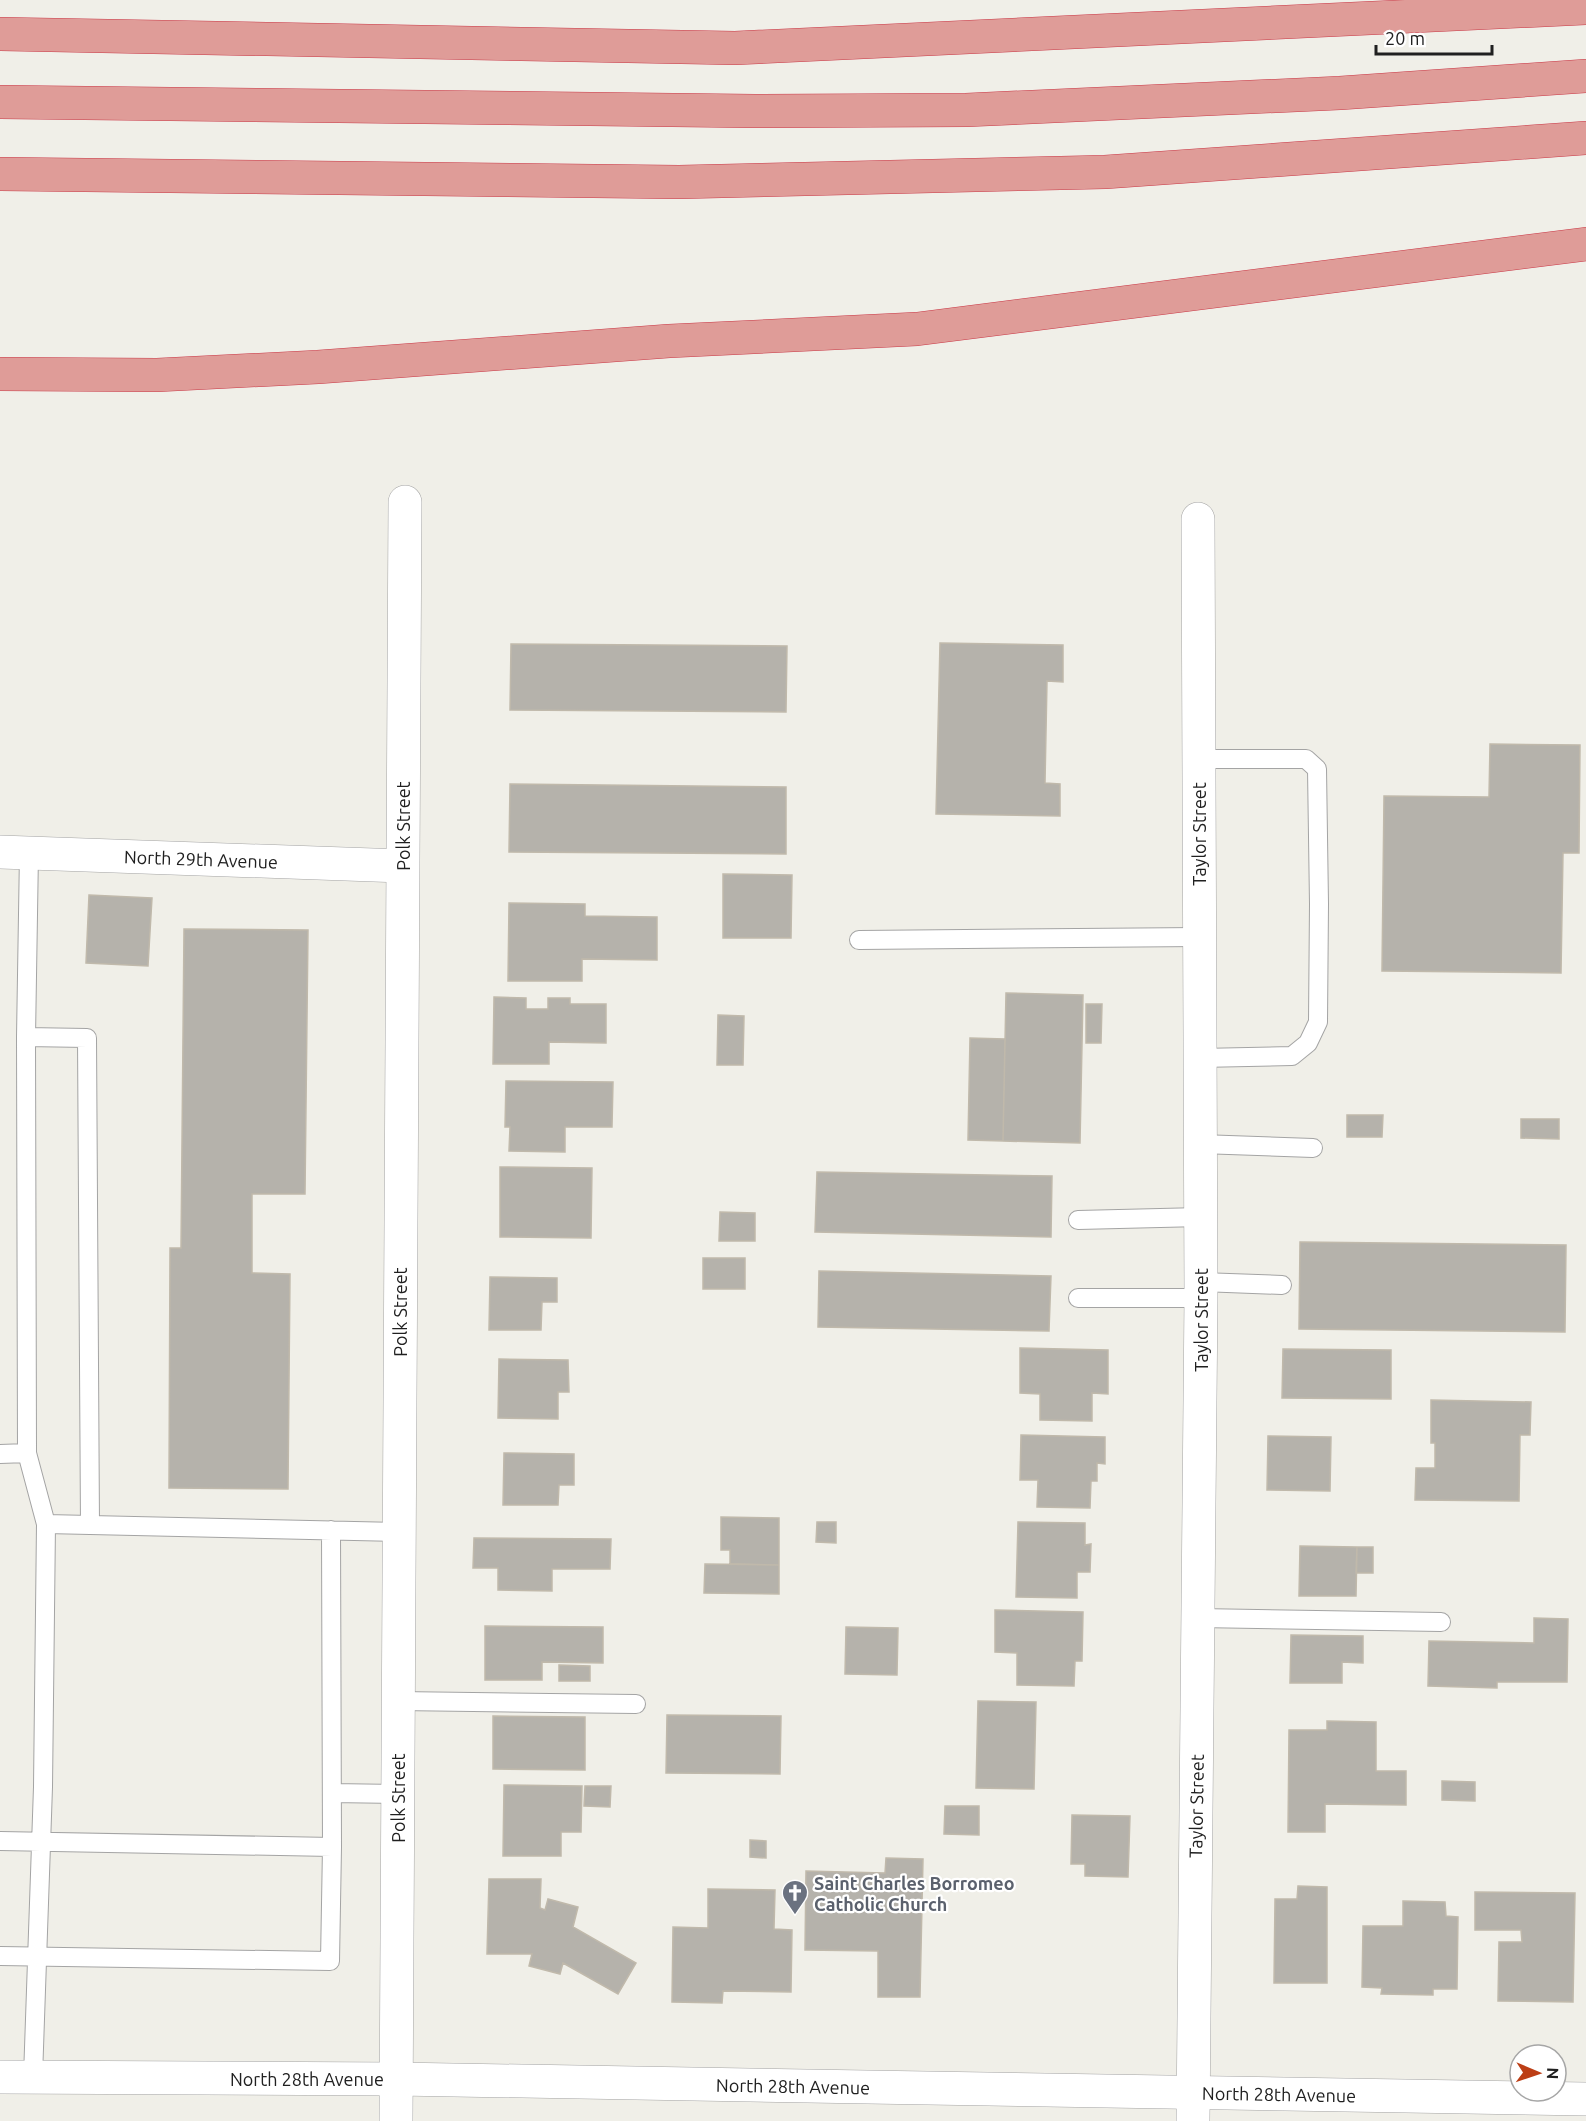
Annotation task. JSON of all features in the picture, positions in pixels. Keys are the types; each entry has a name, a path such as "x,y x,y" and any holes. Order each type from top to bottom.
{"highway":[{"path":"0,34 735,48 1586,8"},
{"path":"0,102 755,111 966,110 1340,93 1586,76"},
{"path":"0,174 679,182 1105,172 1586,138"},
{"path":"0,374 157,375 318,367 669,341 916,329 1586,244"}],"street":[{"name":"Polk Street","path":"396,2121 405,502"},
{"name":"Taylor Street","path":"1193,2107 1201,1290 1198,519"},
{"name":"North 29th Avenue","path":"14,853 402,866"},
{"name":"North 28th Avenue","path":"0,2077 396,2079 1193,2107 1586,2098"}],"lane":[{"path":"1198,759 1306,759 1317,769 1319,823 1318,1022 1308,1043 1292,1056 1200,1058"},
{"path":"14,853 26,1037 27,1453 46,1524 41,1841 33,2077"},
{"path":"859,940 1199,937"},
{"path":"26,1037 87,1038 90,1525"},
{"path":"1200,1144 1313,1148"},
{"path":"1078,1220 1201,1217"},
{"path":"1078,1298 1282,1285"},
{"path":"0,1454 27,1453"},
{"path":"46,1524 399,1532"},
{"path":"0,1956 330,1961 331,1530"},
{"path":"1198,1618 1441,1622"},
{"path":"398,1701 636,1704"},
{"path":"332,1793 398,1794"},
{"path":"0,1841 332,1847"}],"building":[{"path":"940,643 1063,645 1063,682 1047,681 1045,783 1060,784 1060,816 936,814"},
{"path":"511,644 787,646 786,712 510,710"},
{"path":"1490,744 1580,745 1579,853 1563,853 1561,973 1382,971 1384,796 1489,797"},
{"path":"510,784 786,787 786,854 509,852"},
{"path":"723,874 792,875 791,938 723,938"},
{"path":"89,895 152,898 148,966 86,963"},
{"path":"509,903 585,904 585,916 657,917 657,960 582,959 582,981 508,981"},
{"path":"184,929 308,930 305,1194 252,1194 252,1273 290,1274 288,1489 169,1488 170,1248 181,1248"},
{"path":"1006,993 1083,995 1080,1143 1003,1141"},
{"path":"494,997 526,998 526,1009 548,1009 548,998 570,998 570,1004 606,1004 606,1043 549,1042 549,1064 493,1064"},
{"path":"1086,1004 1102,1004 1101,1043 1086,1043"},
{"path":"718,1015 744,1016 743,1065 717,1065"},
{"path":"970,1038 1005,1039 1003,1141 968,1140"},
{"path":"506,1081 613,1082 612,1127 565,1127 565,1152 509,1151 510,1127 505,1127"},
{"path":"1347,1115 1383,1115 1382,1137 1347,1137"},
{"path":"1521,1119 1559,1119 1559,1139 1521,1138"},
{"path":"500,1167 592,1168 591,1238 500,1237"},
{"path":"817,1172 1052,1176 1051,1237 815,1232"},
{"path":"720,1212 755,1213 755,1241 719,1241"},
{"path":"1300,1242 1566,1245 1565,1332 1299,1329"},
{"path":"703,1258 745,1258 745,1289 703,1289"},
{"path":"819,1271 1051,1276 1049,1331 818,1327"},
{"path":"490,1277 557,1278 557,1302 542,1302 541,1330 489,1330"},
{"path":"1020,1348 1108,1350 1108,1394 1092,1393 1092,1421 1040,1420 1040,1394 1020,1393"},
{"path":"1283,1349 1391,1350 1391,1399 1282,1398"},
{"path":"499,1359 568,1360 569,1392 558,1392 558,1419 498,1418"},
{"path":"1431,1400 1531,1402 1530,1435 1520,1435 1519,1501 1415,1500 1416,1468 1435,1468 1435,1443 1431,1443"},
{"path":"1021,1435 1105,1437 1105,1464 1097,1463 1097,1481 1091,1481 1090,1508 1037,1507 1038,1480 1020,1480"},
{"path":"1268,1436 1331,1437 1330,1491 1267,1490"},
{"path":"504,1453 574,1454 574,1485 559,1485 558,1505 503,1505"},
{"path":"721,1517 779,1518 779,1565 730,1564 730,1550 721,1550"},
{"path":"817,1522 836,1522 836,1543 816,1542"},
{"path":"1018,1522 1085,1523 1085,1545 1091,1544 1090,1572 1077,1572 1077,1598 1016,1597"},
{"path":"474,1538 611,1539 610,1569 552,1569 552,1591 498,1590 498,1568 473,1568"},
{"path":"1300,1546 1357,1547 1356,1596 1299,1596"},
{"path":"1357,1547 1373,1547 1373,1573 1356,1573"},
{"path":"705,1564 779,1565 779,1594 704,1593"},
{"path":"995,1610 1083,1612 1082,1661 1075,1661 1074,1686 1017,1685 1017,1653 995,1652"},
{"path":"1534,1618 1568,1619 1567,1682 1497,1682 1497,1688 1428,1686 1429,1641 1534,1643"},
{"path":"485,1626 603,1627 603,1663 542,1662 542,1680 485,1680"},
{"path":"846,1627 898,1628 897,1675 845,1674"},
{"path":"1291,1635 1363,1636 1363,1663 1342,1662 1342,1683 1290,1683"},
{"path":"559,1665 590,1666 590,1681 559,1681"},
{"path":"978,1701 1036,1702 1034,1789 976,1788"},
{"path":"667,1715 781,1716 780,1774 666,1773"},
{"path":"493,1716 585,1717 585,1770 493,1769"},
{"path":"1327,1721 1376,1722 1376,1771 1406,1771 1406,1805 1325,1804 1325,1832 1288,1832 1289,1730 1327,1730"},
{"path":"1442,1781 1475,1782 1475,1801 1442,1800"},
{"path":"504,1785 582,1786 581,1832 561,1832 561,1856 503,1856"},
{"path":"585,1786 611,1786 610,1807 584,1806"},
{"path":"945,1806 979,1806 979,1835 944,1834"},
{"path":"1072,1815 1130,1816 1128,1877 1085,1876 1085,1864 1071,1864"},
{"path":"750,1840 766,1841 766,1858 750,1857"},
{"path":"886,1858 923,1859 920,1997 878,1997 878,1951 805,1950 806,1871 885,1873"},
{"path":"489,1879 541,1879 540,1908 545,1910 548,1899 578,1907 573,1927 636,1963 618,1994 563,1963 560,1974 529,1966 532,1954 487,1954"},
{"path":"1298,1886 1327,1887 1327,1983 1274,1983 1275,1899 1297,1899"},
{"path":"708,1889 775,1890 774,1929 792,1930 791,1992 723,1991 722,2003 672,2002 673,1927 708,1928"},
{"path":"1475,1892 1575,1893 1573,2002 1498,2001 1499,1942 1522,1942 1521,1930 1475,1930"},
{"path":"1403,1901 1445,1902 1446,1916 1458,1917 1457,1989 1433,1989 1433,1995 1381,1994 1382,1988 1362,1987 1363,1926 1403,1926"}],"place":[{"name":"Saint Charles Borromeo Catholic Church","path":"795,1916"}]}
